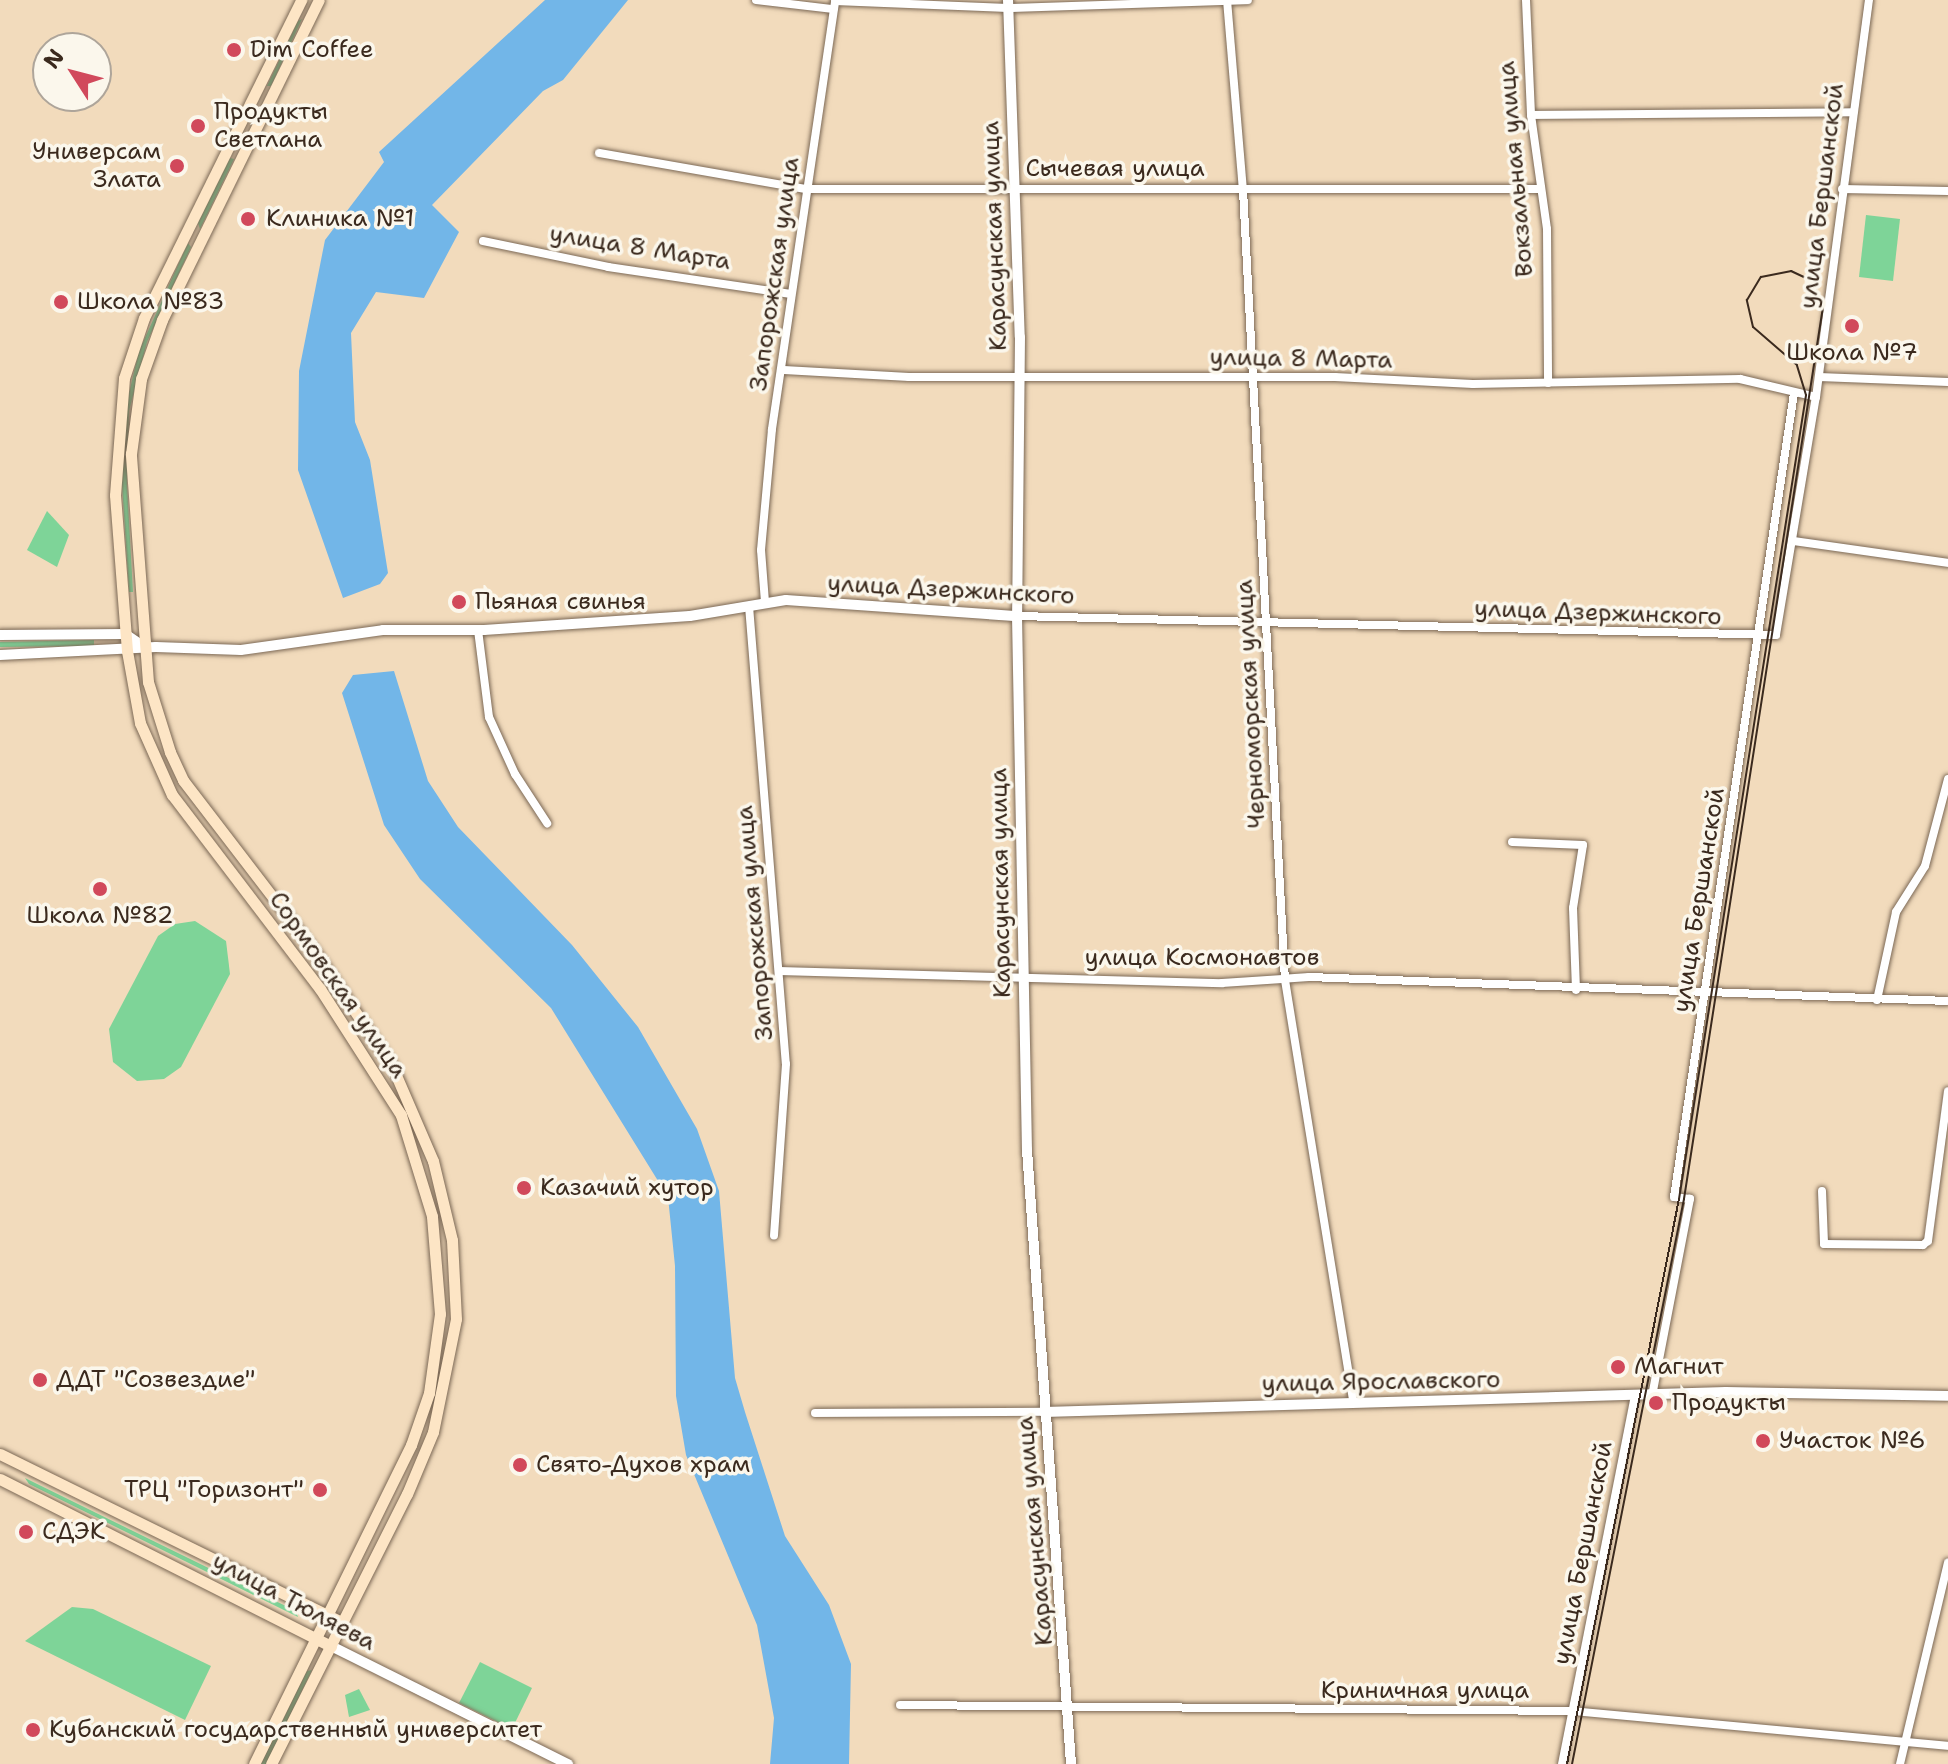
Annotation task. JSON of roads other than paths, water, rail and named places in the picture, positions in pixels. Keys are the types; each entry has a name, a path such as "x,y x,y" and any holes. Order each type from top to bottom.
{"main road":[{"name":"Сормовская улица","path":"254,1764 411,1445 437,1352 440,1283 432,1216 422,1169 380,1078 320,989 172,795 140,723 125,634 115,495 117,413 144,318 301,0"},
{"name":"Сормовская улица","path":"271,1764 433,1432 456,1319 446,1209 433,1161 394,1070 314,951 183,780 153,705 144,647 131,454 141,379 162,320 319,0"},
{"path":"186,230 202,238"},
{"path":"380,1078 394,1070"},
{"name":"улица Тюляева","path":"0,1454 342,1622"},
{"name":"улица Тюляева","path":"0,1479 331,1646"}],"street":[{"path":"756,0 1008,4 1248,0"},
{"name":"Черноморская улица","path":"1227,0 1243,190 1285,980 1353,1402"},
{"name":"Вокзальная улица","path":"1526,0 1531,115 1547,229 1548,383"},
{"name":"улица Бершанской","path":"1759,638 1776,635 1794,541 1869,0"},
{"name":"Запорожская улица","path":"765,602 761,550 772,429 784,370 791,294 834,3"},
{"name":"Карасунская улица","path":"1008,4 1019,374 1017,616 1027,1150 1071,1764"},
{"path":"1531,115 1852,112"},
{"name":"Сычевая улица","path":"599,153 806,189 1539,189"},
{"path":"1842,189 1948,191"},
{"name":"улица 8 Марта","path":"483,241 608,267 791,294"},
{"name":"улица 8 Марта","path":"784,370 909,377 1019,374 1548,383 1740,379 1816,397"},
{"path":"1819,377 1948,382"},
{"name":"улица Бершанской","path":"1652,1396 1690,1199 1674,1197 1794,393"},
{"path":"1794,541 1948,563"},
{"name":"улица Дзержинского","path":"0,655 127,651 144,647 241,650 383,630 478,630 690,616 765,602 1017,616 1759,638"},
{"name":"Запорожская улица","path":"749,606 786,1064 774,1236"},
{"path":"478,630 489,717 515,774 547,823"},
{"path":"0,635 125,634 144,647"},
{"path":"1877,1000 1896,912 1925,866 1948,779"},
{"path":"1512,842 1583,845 1573,908 1576,990"},
{"name":"улица Космонавтов","path":"779,971 1206,983 1285,980 1576,990 1705,990 1948,1001"},
{"path":"1822,1191 1824,1244 1923,1245 1928,1241 1948,1091"},
{"name":"улица Ярославского","path":"815,1413 1044,1412 1652,1396 1948,1396"},
{"name":"улица Бершанской","path":"1562,1764 1635,1397"},
{"path":"1900,1764 1948,1563"},
{"name":"улица Тюляева","path":"331,1646 568,1764"},
{"name":"Криничная улица","path":"900,1705 1572,1711 1948,1746"}],"water":[{"path":"545,0 628,0 563,80 543,91 432,205 459,232 424,298 376,292 351,333 355,422 370,460 388,573 380,584 343,598 298,470 299,371 325,240 384,162 379,152"},
{"path":"394,671 428,781 458,827 572,945 638,1027 697,1129 719,1191 735,1378 785,1536 829,1605 851,1664 849,1764 770,1764 774,1718 757,1625 686,1455 676,1396 675,1266 668,1197 551,1008 420,879 384,825 342,693 353,675"}],"tram line":[{"path":"1567,1764 1679,1199 1806,395 1797,365 1753,327 1747,300 1761,277 1791,271 1812,281 1823,307 1684,1199 1572,1764"}],"place":[{"name":"Dim Coffee","path":"234,50"},
{"name":"Продукты Светлана","path":"198,126"},
{"name":"Универсам Злата","path":"177,166"},
{"name":"Клиника №1","path":"248,219"},
{"name":"Школа №83","path":"61,302"},
{"name":"Школа №7","path":"1852,326"},
{"name":"Пьяная свинья","path":"459,602"},
{"name":"Школа №82","path":"100,889"},
{"name":"Казачий хутор","path":"524,1188"},
{"name":"Магнит","path":"1618,1367"},
{"name":"ДДТ \"Созвездие\"","path":"40,1380"},
{"name":"Продукты","path":"1656,1403"},
{"name":"Участок №6","path":"1763,1441"},
{"name":"Свято-Духов храм","path":"520,1465"},
{"name":"ТРЦ \"Горизонт\"","path":"320,1490"},
{"name":"СДЭК","path":"26,1532"},
{"name":"Кубанский государственный университет","path":"33,1730"}]}
